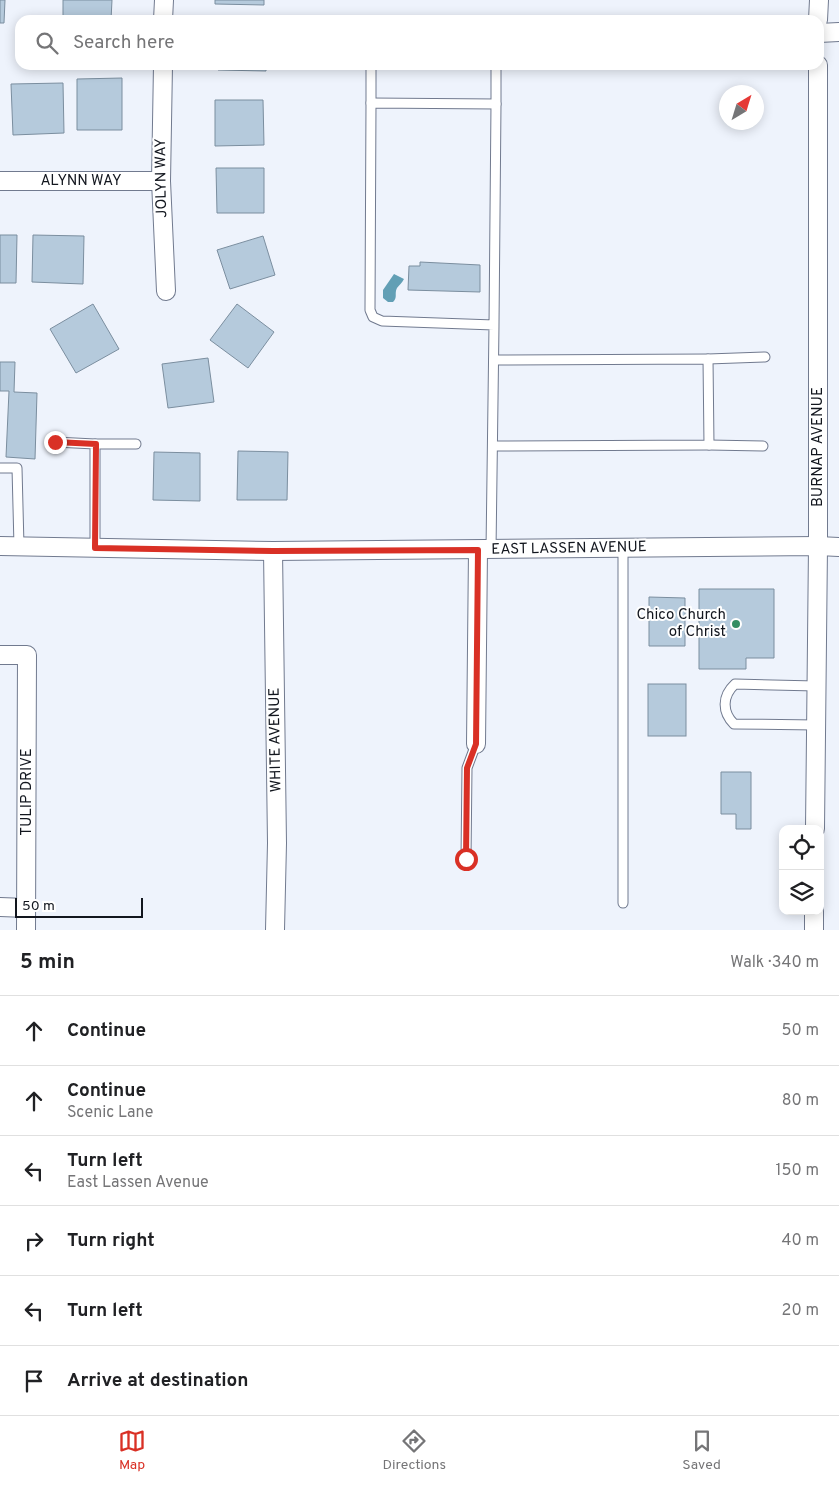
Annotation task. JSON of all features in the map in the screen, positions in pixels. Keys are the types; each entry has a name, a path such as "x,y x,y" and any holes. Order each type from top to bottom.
{"street":[{"path":"163,15 164,0"},
{"path":"818,15 819,0"},
{"path":"824,33 839,32"},
{"name":"JOLYN WAY","path":"163,70 161,181 166,291"},
{"name":"BURNAP AVENUE","path":"815,825 818,546 818,70"},
{"name":"ALYNN WAY","path":"0,180 161,181"},
{"name":"EAST LASSEN AVENUE","path":"0,546 273,551 839,547"},
{"path":"476,744 484,550"},
{"name":"WHITE AVENUE","path":"273,551 277,843 276,930"},
{"name":"TULIP DRIVE","path":"0,655 28,655 26,930"},
{"path":"0,907 26,908"},
{"path":"814,915 814,930"}],"lane":[{"path":"371,70 370,310 373,317 382,321 494,325"},
{"path":"484,550 492,446 496,70"},
{"path":"371,103 496,104"},
{"path":"494,360 766,357"},
{"path":"708,359 709,445"},
{"path":"55,442 136,444"},
{"path":"95,548 96,444"},
{"path":"492,446 763,446"},
{"path":"0,468 17,468 19,546"},
{"path":"623,548 623,902"},
{"path":"816,686 734,684 727,694 724,707 729,719 734,724 816,725"},
{"path":"466,859 467,768 476,744"}],"water":[{"path":"394,274 404,279 397,288 396,297 393,302 388,302 383,298 383,290"}],"building":[{"path":"0,0 5,0 4,23 0,23"},
{"path":"63,0 112,0 111,15 63,15"},
{"path":"215,0 264,0 264,5 215,4"},
{"path":"218,70 266,70 266,71"},
{"path":"122,78 122,130 77,130 77,79"},
{"path":"63,83 64,133 13,135 11,84"},
{"path":"215,100 263,100 264,145 215,146"},
{"path":"216,168 264,168 264,213 217,213"},
{"path":"0,235 17,235 16,283 0,283"},
{"path":"33,235 84,236 83,284 32,282"},
{"path":"263,236 275,275 230,289 217,250"},
{"path":"420,262 480,265 480,292 408,290 409,266 420,266"},
{"path":"93,304 119,349 76,373 50,329"},
{"path":"237,304 274,332 248,368 210,340"},
{"path":"208,358 214,402 168,408 162,364"},
{"path":"0,362 15,362 14,392 37,393 35,459 6,457 9,391 0,391"},
{"path":"238,451 288,452 287,500 237,500"},
{"path":"154,452 200,453 200,501 153,500"},
{"name":"Chico Church of Christ","path":"699,589 774,589 774,658 746,658 746,669 699,669"},
{"path":"649,597 685,598 685,646 649,646"},
{"path":"648,684 686,684 686,736 648,736"},
{"path":"721,772 751,772 751,829 736,829 736,814 721,814"}],"place":[{"name":"Chico Church of Christ","path":"736,624"}],"route":[{"path":"55,442 96,444 95,548 273,551 478,550 476,744 467,768 466,859"}]}
